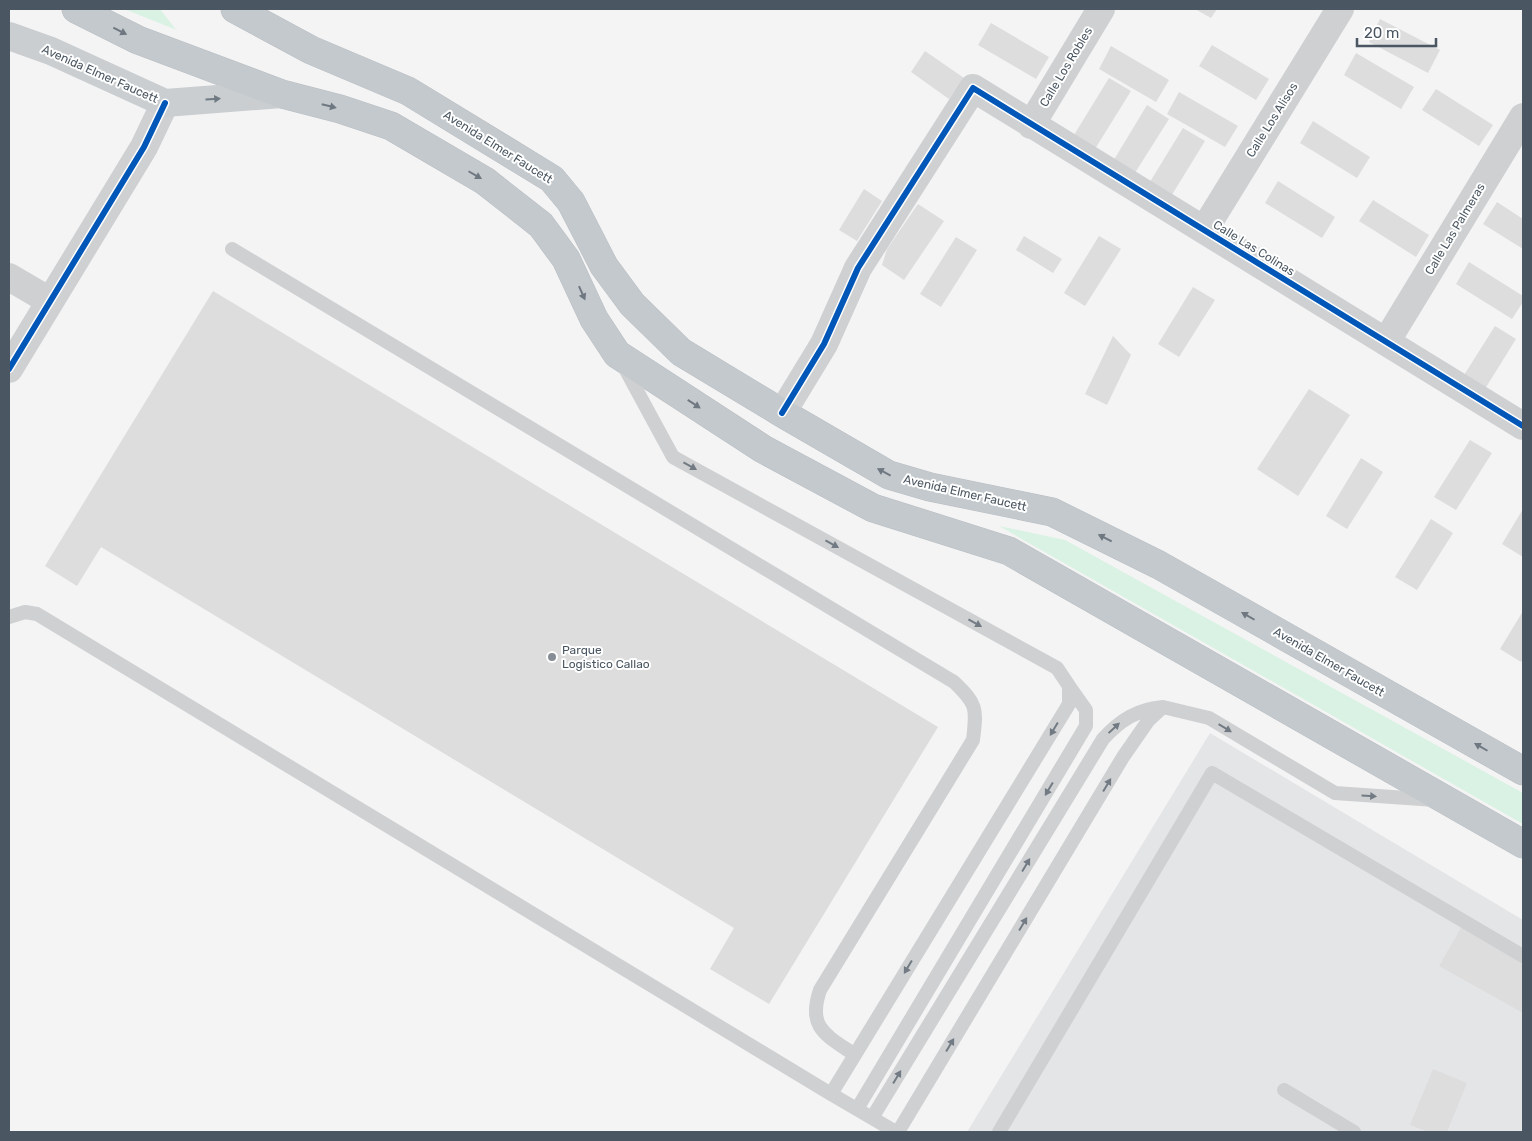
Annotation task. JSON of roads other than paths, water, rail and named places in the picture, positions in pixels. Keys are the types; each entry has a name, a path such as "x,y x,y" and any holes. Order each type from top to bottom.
{"highway":[{"name":"Avenida Elmer Faucett","path":"76,9 138,40 282,94 340,109 391,126 485,181 541,225 566,259 594,320 617,354 763,449 873,508 1009,551 1523,844"},
{"name":"Avenida Elmer Faucett","path":"235,9 311,50 408,91 552,179 571,202 604,266 632,304 681,352 782,413 888,475 930,487 1052,512 1159,565 1523,771"}],"main road":[{"name":"Avenida Elmer Faucett","path":"9,36 51,51 165,103 282,94"}],"street":[{"name":"Calle Los Robles","path":"1032,125 1101,9"},
{"name":"Calle Los Alisos","path":"1204,230 1340,9"},
{"name":"Calle Las Colinas","path":"782,413 824,344 858,268 973,88 1523,426"},
{"path":"9,369 144,148 165,103"},
{"name":"Calle Las Palmeras","path":"1386,342 1523,117"},
{"path":"9,277 50,301"}],"lane":[{"path":"232,249 954,682 971,699 976,717 973,740 820,990 814,1006 816,1022 831,1039 855,1055"},
{"path":"617,354 673,457 1057,668 1086,710 1086,726 857,1109"},
{"path":"9,617 25,612 37,614 831,1094 897,1132 1123,757 1148,721 1163,707"},
{"path":"831,1094 1069,704 1069,686"},
{"path":"872,1118 1103,739 1115,726 1129,716 1145,708 1163,707 1209,718 1335,793 1452,802"},
{"path":"999,1132 1212,773 1523,956"},
{"path":"1284,1090 1354,1132"}],"place":[{"name":"Parque Logistico Callao","path":"552,657"}]}
